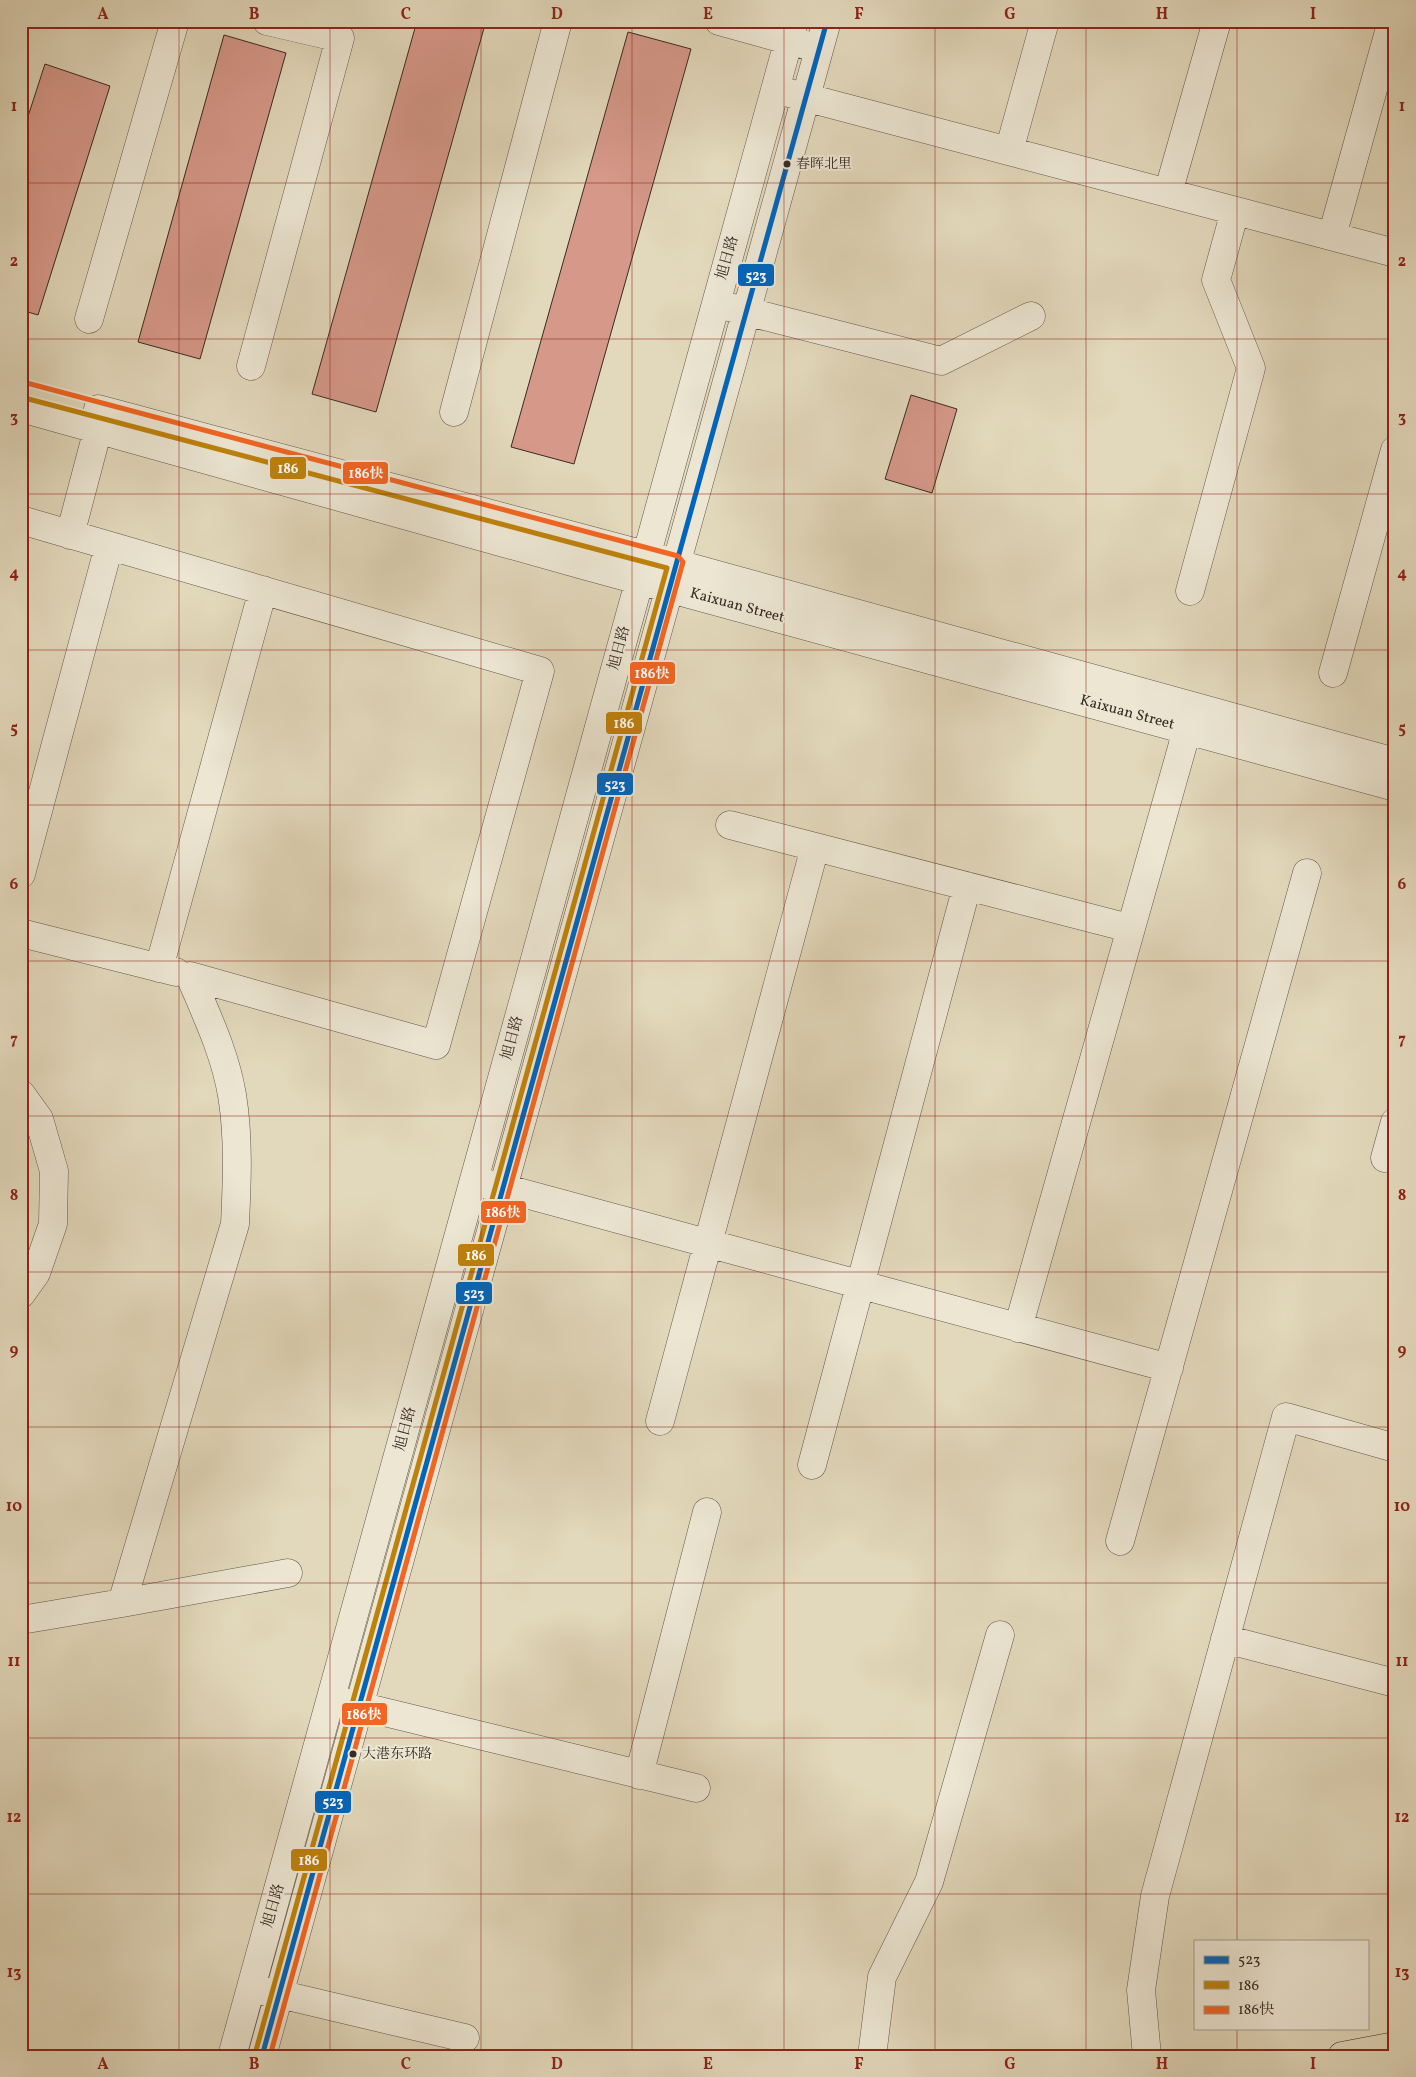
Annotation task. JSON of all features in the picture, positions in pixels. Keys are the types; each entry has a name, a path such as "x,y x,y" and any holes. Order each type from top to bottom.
{"main road":[{"path":"1342,2056 1395,2046"}],"street":[{"path":"89,318 175,21"},
{"path":"251,366 340,38 267,21"},
{"path":"454,412 558,21"},
{"path":"719,21 792,31 820,48"},
{"name":"旭日路","path":"262,2056 827,21"},
{"path":"1009,151 1045,21"},
{"path":"1168,193 1217,21"},
{"path":"1332,236 1392,21"},
{"name":"旭日路","path":"232,2056 332,1700 642,567 792,31"},
{"path":"775,90 1395,253"},
{"path":"1190,591 1251,368 1216,280 1235,211"},
{"path":"715,304 941,361 1031,316"},
{"name":"Kaixuan Street","path":"21,389 642,567 1187,730 1395,787"},
{"name":"Kaixuan Street","path":"21,408 642,567"},
{"path":"70,535 98,429"},
{"path":"1333,673 1395,450"},
{"path":"21,520 540,671 436,1044 190,976 21,933"},
{"path":"21,874 109,546"},
{"name":"Kaixuan Street","path":"672,576 1395,762"},
{"path":"159,968 262,590"},
{"path":"1018,1328 1187,730"},
{"path":"730,825 1130,928"},
{"path":"660,1421 815,847"},
{"path":"1120,1541 1307,873"},
{"path":"812,1465 967,886"},
{"path":"122,1603 235,1224 238,1171 232,1094 216,1038 190,976"},
{"path":"21,1094 39,1119 54,1171 53,1224 36,1273 21,1294"},
{"path":"1385,1158 1395,1122"},
{"path":"474,1179 1168,1368"},
{"path":"1148,2056 1141,1990 1155,1896 1286,1417 1395,1448"},
{"path":"639,1775 707,1512"},
{"path":"21,1620 288,1573"},
{"path":"872,2056 882,1977 929,1882 1000,1635"},
{"path":"1225,1639 1395,1683"},
{"path":"332,1700 696,1788"},
{"path":"251,1990 279,1994 465,2038"}],"green space":[{"path":"21,1158 27,1193 24,1220 21,1228"}],"building":[{"path":"417,21 486,21 376,412 312,394"},
{"path":"628,32 691,49 574,464 511,447"},
{"path":"224,35 286,53 200,359 138,342"},
{"path":"45,64 110,86 38,315 21,310 21,138"},
{"path":"911,395 957,409 932,493 885,479"}],"transit line":[{"name":"523","path":"262,2056 827,21"},
{"name":"186快","path":"23,382 678,556 683,562 270,2056"},
{"name":"186","path":"21,397 667,568 255,2054"}],"place":[{"name":"春晖北里","path":"787,164"},
{"name":"大港东环路","path":"353,1754"}]}
